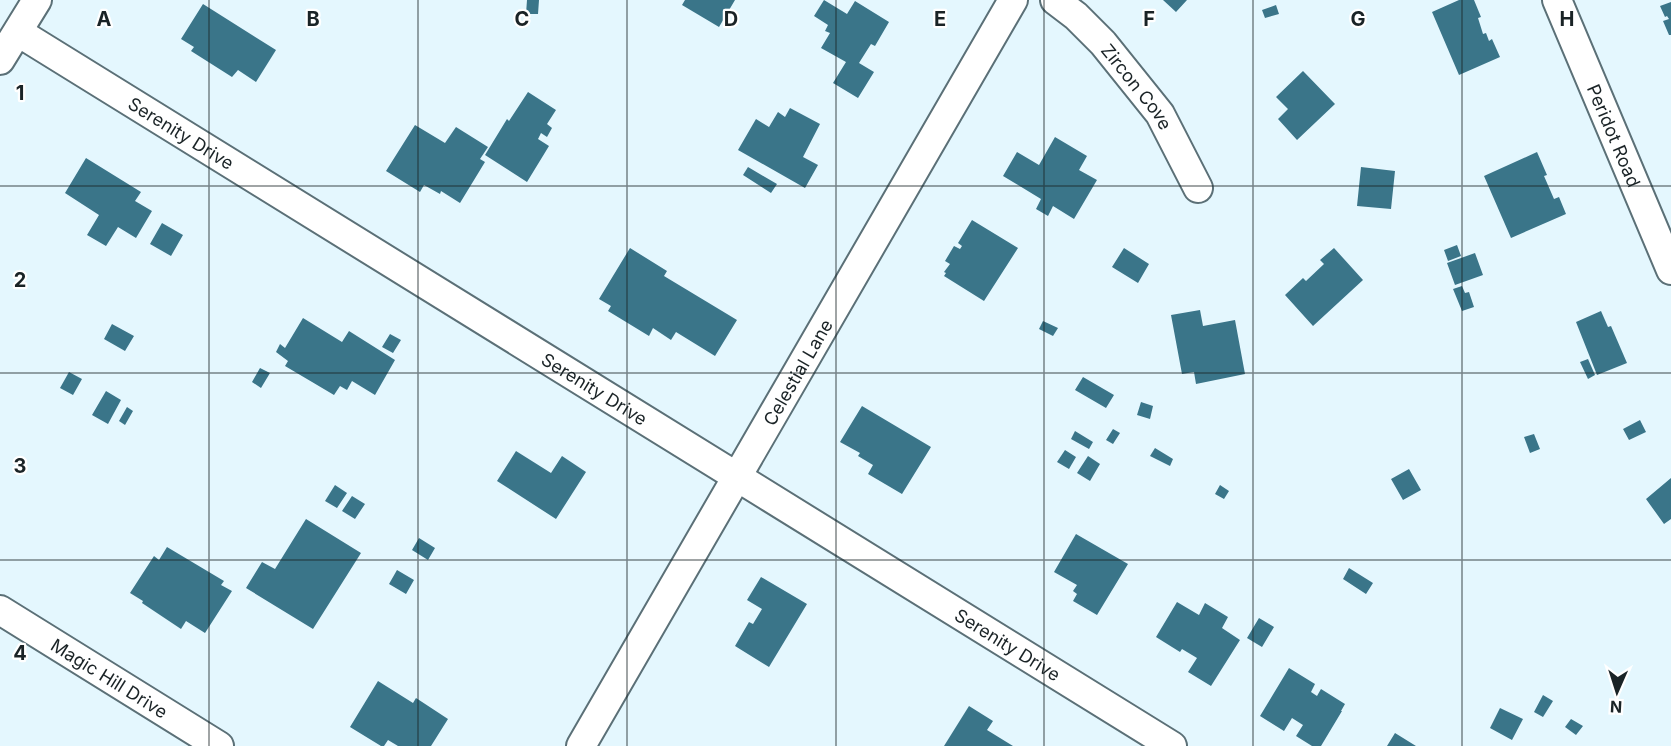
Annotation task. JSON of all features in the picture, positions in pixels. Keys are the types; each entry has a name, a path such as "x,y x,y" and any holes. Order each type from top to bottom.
{"street":[{"path":"0,60 37,0"},
{"name":"Celestial Lane","path":"582,746 1013,0"},
{"name":"Zircon Cove","path":"1055,0 1076,16 1103,44 1161,114 1198,188"},
{"name":"Peridot Road","path":"1557,0 1671,270"},
{"name":"Serenity Drive","path":"18,32 1172,746"},
{"name":"Magic Hill Drive","path":"0,610 219,746"}],"building":[{"path":"527,0 539,0 538,14 526,14"},
{"path":"685,0 735,0 719,27 682,5"},
{"path":"824,0 847,14 855,1 889,22 875,46 871,44 859,63 874,72 858,98 833,83 846,62 821,48 830,33 825,31 828,25 814,16"},
{"path":"1163,0 1187,0 1176,12"},
{"path":"1459,0 1474,0 1481,17 1478,18 1483,34 1486,33 1489,41 1492,39 1500,57 1459,75 1432,12"},
{"path":"1671,2 1671,35 1669,35 1663,21 1669,19 1665,17 1660,6"},
{"path":"203,4 276,50 256,82 238,70 232,77 191,51 194,47 181,39"},
{"path":"1276,5 1279,14 1265,18 1262,10"},
{"path":"1303,71 1335,104 1297,140 1278,119 1288,109 1276,97"},
{"path":"528,92 556,110 547,124 552,128 547,137 541,133 538,139 549,146 527,182 485,155 507,119 509,121"},
{"path":"790,108 820,124 803,157 818,165 805,188 738,150 756,119 769,127 778,112 785,117"},
{"path":"415,125 445,143 456,127 488,147 480,159 485,162 460,203 441,191 440,194 424,185 420,192 386,171"},
{"path":"1055,137 1087,156 1079,170 1097,180 1074,219 1053,206 1048,216 1036,209 1041,199 1003,176 1017,152 1039,165"},
{"path":"1537,152 1554,199 1559,197 1566,214 1511,238 1484,176"},
{"path":"86,158 141,192 135,201 152,211 136,238 118,227 106,246 87,235 99,215 65,193"},
{"path":"748,167 777,184 771,193 743,175"},
{"path":"1361,167 1395,171 1391,209 1357,206"},
{"path":"972,220 1018,248 984,301 944,276 950,264 945,261 954,246 960,249 962,246 958,243"},
{"path":"162,223 183,235 171,256 150,244"},
{"path":"1457,245 1461,256 1448,261 1444,250"},
{"path":"630,248 667,271 664,276 737,320 715,356 676,332 671,340 653,328 649,336 608,311 611,306 599,299"},
{"path":"1124,248 1149,264 1138,283 1112,267"},
{"path":"1334,248 1363,280 1313,326 1285,295 1303,278 1306,281 1324,264 1320,260"},
{"path":"1475,253 1483,275 1455,285 1447,263"},
{"path":"1462,286 1465,293 1469,292 1474,307 1462,311 1453,289"},
{"path":"1200,310 1203,326 1235,320 1245,374 1196,384 1194,372 1182,374 1171,315"},
{"path":"1601,311 1608,327 1611,326 1627,363 1597,375 1576,322"},
{"path":"303,318 342,342 349,331 395,360 375,395 352,381 347,390 340,386 334,395 285,366 288,361 276,352 280,344 285,348"},
{"path":"1043,321 1058,328 1053,336 1039,329"},
{"path":"112,324 134,336 125,351 104,339"},
{"path":"390,334 401,340 393,353 382,347"},
{"path":"1588,359 1595,375 1588,379 1580,362"},
{"path":"260,368 270,373 261,388 252,382"},
{"path":"69,372 82,379 73,395 60,388"},
{"path":"1083,377 1114,395 1106,408 1075,390"},
{"path":"106,391 121,400 108,424 92,415"},
{"path":"1141,402 1153,406 1150,419 1137,415"},
{"path":"862,406 931,447 902,494 868,474 873,465 858,456 860,453 840,442"},
{"path":"127,407 133,411 125,425 119,421"},
{"path":"1640,420 1646,432 1629,440 1623,429"},
{"path":"1113,429 1120,433 1113,444 1106,440"},
{"path":"1075,431 1093,442 1089,449 1071,439"},
{"path":"1534,434 1540,449 1530,453 1524,437"},
{"path":"1155,448 1173,459 1170,466 1150,456"},
{"path":"1065,450 1076,457 1069,469 1057,462"},
{"path":"516,451 551,473 562,456 586,472 556,519 497,481"},
{"path":"1088,456 1100,464 1090,481 1077,473"},
{"path":"1409,469 1421,490 1403,500 1391,479"},
{"path":"1671,478 1671,519 1664,524 1646,499"},
{"path":"335,485 347,493 337,508 325,501"},
{"path":"1220,485 1229,491 1224,499 1215,494"},
{"path":"352,496 365,504 355,519 342,511"},
{"path":"306,519 361,553 313,629 246,588 262,562 275,569"},
{"path":"1076,534 1128,564 1097,615 1073,601 1077,594 1073,591 1077,585 1054,572"},
{"path":"419,538 435,548 428,560 412,550"},
{"path":"167,547 224,581 221,585 232,591 205,633 186,621 181,629 130,593 154,556 159,560"},
{"path":"1349,568 1373,583 1366,594 1343,579"},
{"path":"397,570 414,580 406,594 389,584"},
{"path":"761,577 807,604 769,667 735,646 749,622 753,624 762,609 747,600"},
{"path":"1177,602 1199,615 1205,603 1228,617 1222,628 1240,640 1211,686 1188,672 1197,658 1182,649 1180,652 1156,637"},
{"path":"1259,618 1274,627 1262,647 1247,638"},
{"path":"1289,668 1315,684 1311,692 1317,696 1321,689 1345,704 1321,746 1312,746 1296,736 1303,725 1292,718 1284,731 1260,716"},
{"path":"378,681 413,703 416,698 448,719 431,746 398,746 388,740 384,746 381,746 350,727"},
{"path":"1543,695 1553,701 1543,717 1534,712"},
{"path":"969,706 993,721 987,730 1013,746 944,746"},
{"path":"1500,708 1523,719 1512,740 1490,728"},
{"path":"1571,719 1583,726 1576,735 1565,727"},
{"path":"1395,733 1416,746 1387,746"}]}
